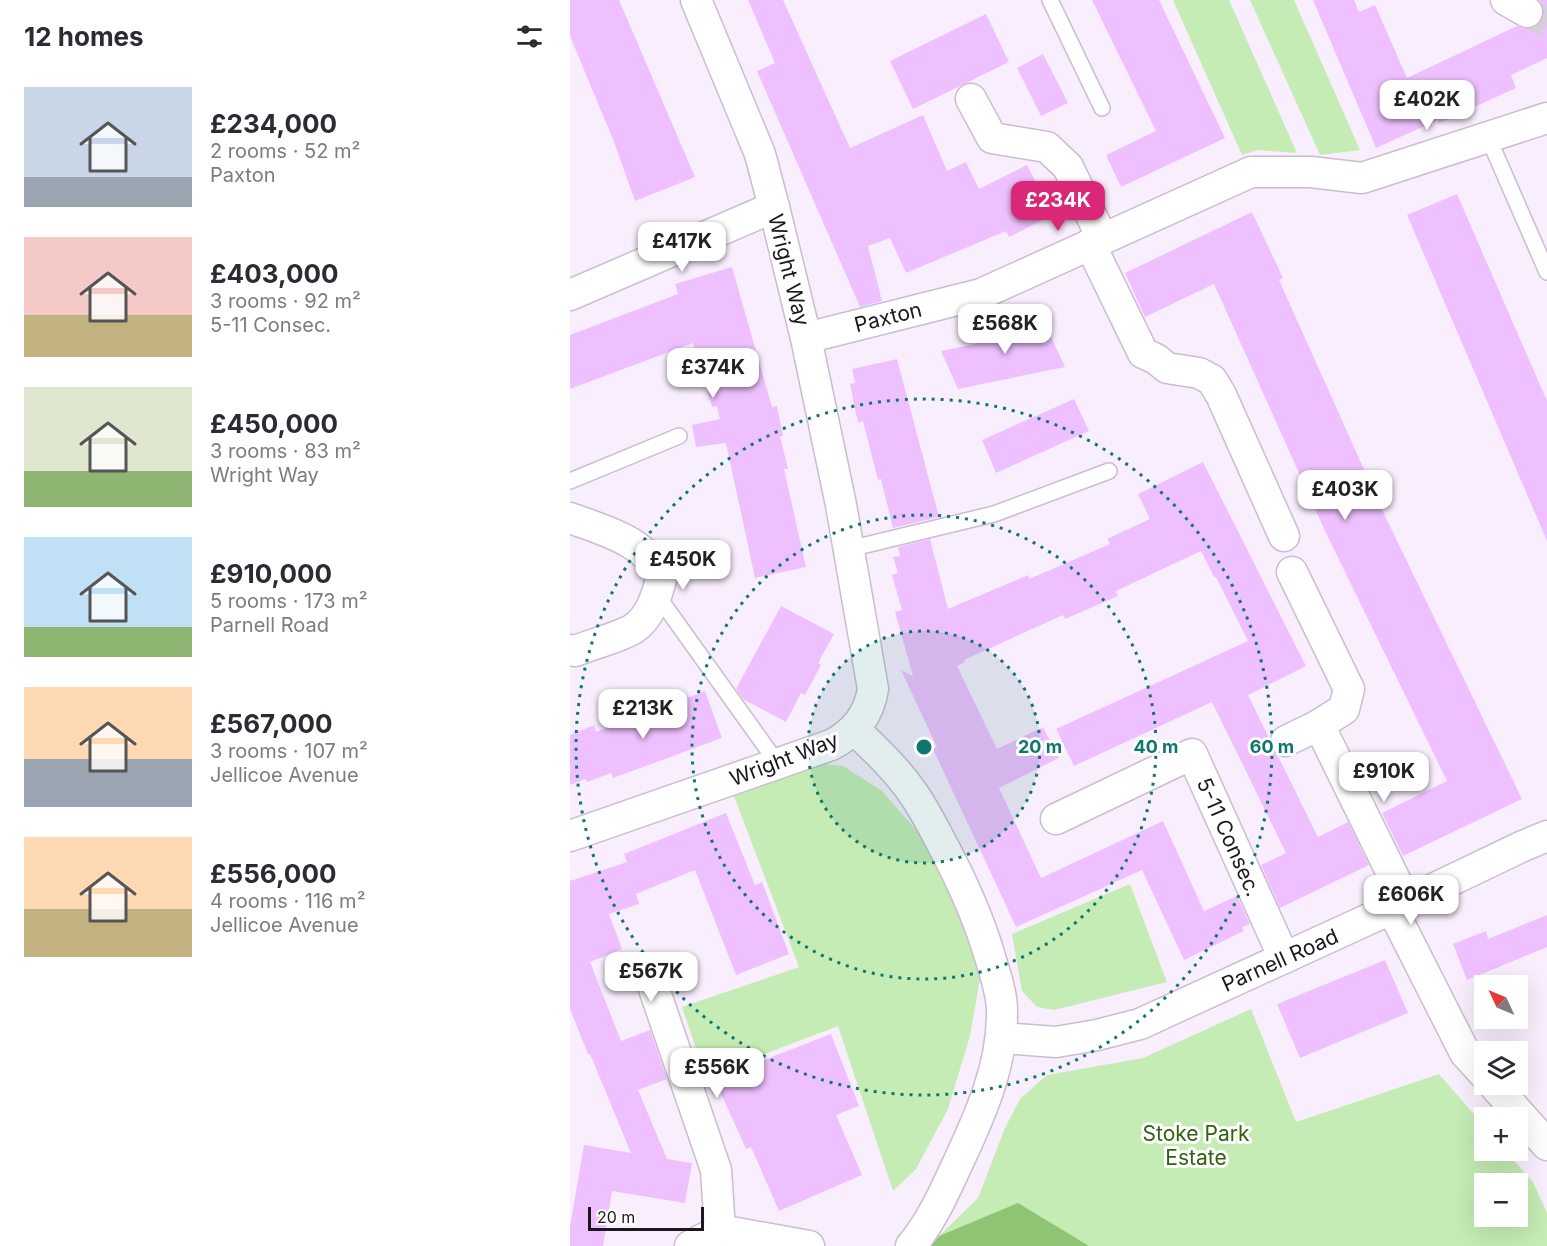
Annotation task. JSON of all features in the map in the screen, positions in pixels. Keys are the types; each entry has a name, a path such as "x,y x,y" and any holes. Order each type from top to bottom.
{"street":[{"name":"Wright Way","path":"570,836 831,745 854,729 867,713 873,689 849,549 806,338 774,207 760,154 696,0"},
{"path":"971,99 992,138 1047,147 1068,167 1096,241 1143,352 1167,369 1199,373 1212,380 1221,395 1284,536"},
{"name":"Paxton","path":"806,338 981,294 1251,172 1311,172 1362,178 1547,118"},
{"path":"570,295 774,207"},
{"path":"570,518 625,539 654,560 662,576 657,595 648,613 633,629 575,651 570,650"},
{"path":"1286,741 1319,725 1344,709 1349,689 1292,572"},
{"path":"1319,725 1465,1053 1474,1063"},
{"path":"854,729 875,748 911,790 964,885 981,924 996,976 1002,1008 1002,1038 987,1096 971,1136 931,1219 911,1246"},
{"name":"5-11 Consec.","path":"1056,819 1192,754 1284,958"},
{"name":"Parnell Road","path":"1002,1038 1056,1042 1140,1024 1547,836"},
{"path":"651,980 716,1170 720,1230"},
{"path":"1503,1095 1547,1144"},
{"path":"690,1246 720,1230 809,1246"}],"lane":[{"path":"1050,0 1102,108"},
{"path":"1488,137 1547,272"},
{"path":"570,481 679,436"},
{"path":"849,549 994,514 1108,471"},
{"path":"657,595 778,764"}],"green space":[{"path":"1173,0 1229,0 1297,153 1257,150 1242,155"},
{"path":"1250,0 1294,0 1360,150 1320,155"},
{"path":"824,764 843,766 882,791 916,830 965,915 980,979 970,1036 948,1109 916,1169 893,1191 838,1026 705,1075 682,1007 799,967 734,796"},
{"path":"1130,884 1167,982 1054,1010 1037,1007 1022,991 1012,934"},
{"name":"Stoke Park Estate","path":"1251,1009 1296,1122 1439,1074 1474,1114 1474,1161 1514,1161 1525,1173 1474,1173 1474,1227 1528,1227 1528,1176 1533,1182 1547,1213 1547,1246 931,1246 978,1198 1005,1128 1020,1099 1047,1075 1143,1058"},
{"path":"1018,1203 1089,1246 931,1246 939,1236"}],"building":[{"path":"570,0 619,0 695,177 635,201 614,142 570,36"},
{"path":"748,0 783,0 850,148 923,115 947,171 966,162 979,189 1027,165 1046,202 1041,204 1048,217 1009,237 1006,231 906,273 890,238 868,246 882,301 860,307 757,71 775,63"},
{"path":"1092,0 1159,0 1225,138 1121,187 1106,155 1156,131"},
{"path":"1313,0 1354,0 1359,12 1375,5 1407,78 1517,26 1526,29 1535,27 1542,21 1544,13 1539,0 1547,0 1547,58 1511,75 1516,88 1439,123 1438,120 1376,148"},
{"path":"986,14 1009,62 913,109 890,61"},
{"path":"1043,54 1068,103 1041,116 1017,68"},
{"path":"1457,194 1547,401 1547,541 1407,215"},
{"path":"1252,212 1283,278 1279,280 1385,516 1522,799 1403,856 1382,813 1447,781 1325,531 1214,284 1145,317 1125,273"},
{"path":"732,267 772,407 777,406 783,436 780,436 788,469 784,469 806,567 755,578 726,443 696,447 692,425 720,419 717,406 712,407 693,343 570,389 570,335 678,294 675,284"},
{"path":"1040,313 1065,367 958,389 941,351 975,344"},
{"path":"897,359 939,517 893,528 863,421 858,423 850,384 855,383 852,369"},
{"path":"1074,399 1089,431 996,473 982,440"},
{"path":"1203,462 1306,666 1248,695 1269,738 1270,748 1278,756 1318,837 1348,822 1369,865 1280,908 1261,865 1286,853 1212,702 1074,766 1056,729 1248,641 1201,551 1116,591 1118,596 1065,619 1063,615 964,660 965,662 957,666 997,749 1043,727 1059,758 999,788 1041,878 1163,821 1204,911 1237,896 1250,924 1242,927 1244,931 1184,960 1142,870 1016,927 933,749 937,747 901,670 913,676 895,612 902,610 892,575 898,573 893,557 900,556 898,547 930,539 948,609 1028,575 1029,579 1110,544 1107,539 1150,519 1138,494"},
{"path":"781,606 834,634 818,663 821,665 805,695 801,693 786,722 743,699 736,689"},
{"path":"705,691 722,738 613,778 611,773 587,782 585,779 570,785 570,735 594,725 596,732"},
{"path":"726,813 755,885 762,882 789,954 736,975 695,870 636,894 639,904 609,914 622,949 590,962 621,1041 650,1030 667,1079 638,1090 667,1159 692,1163 685,1203 612,1191 603,1246 570,1246 570,1227 584,1145 631,1153 570,1009 570,881 627,862 624,854"},
{"path":"1547,915 1547,947 1479,975 1474,975 1467,980 1453,944 1486,931 1488,939"},
{"path":"1385,960 1408,1013 1300,1058 1277,1004"},
{"path":"831,1034 859,1106 836,1115 862,1175 779,1211 751,1147 746,1149 713,1076 744,1062 746,1067"}],"tunnel":[{"path":"1527,12 1547,23"}]}
